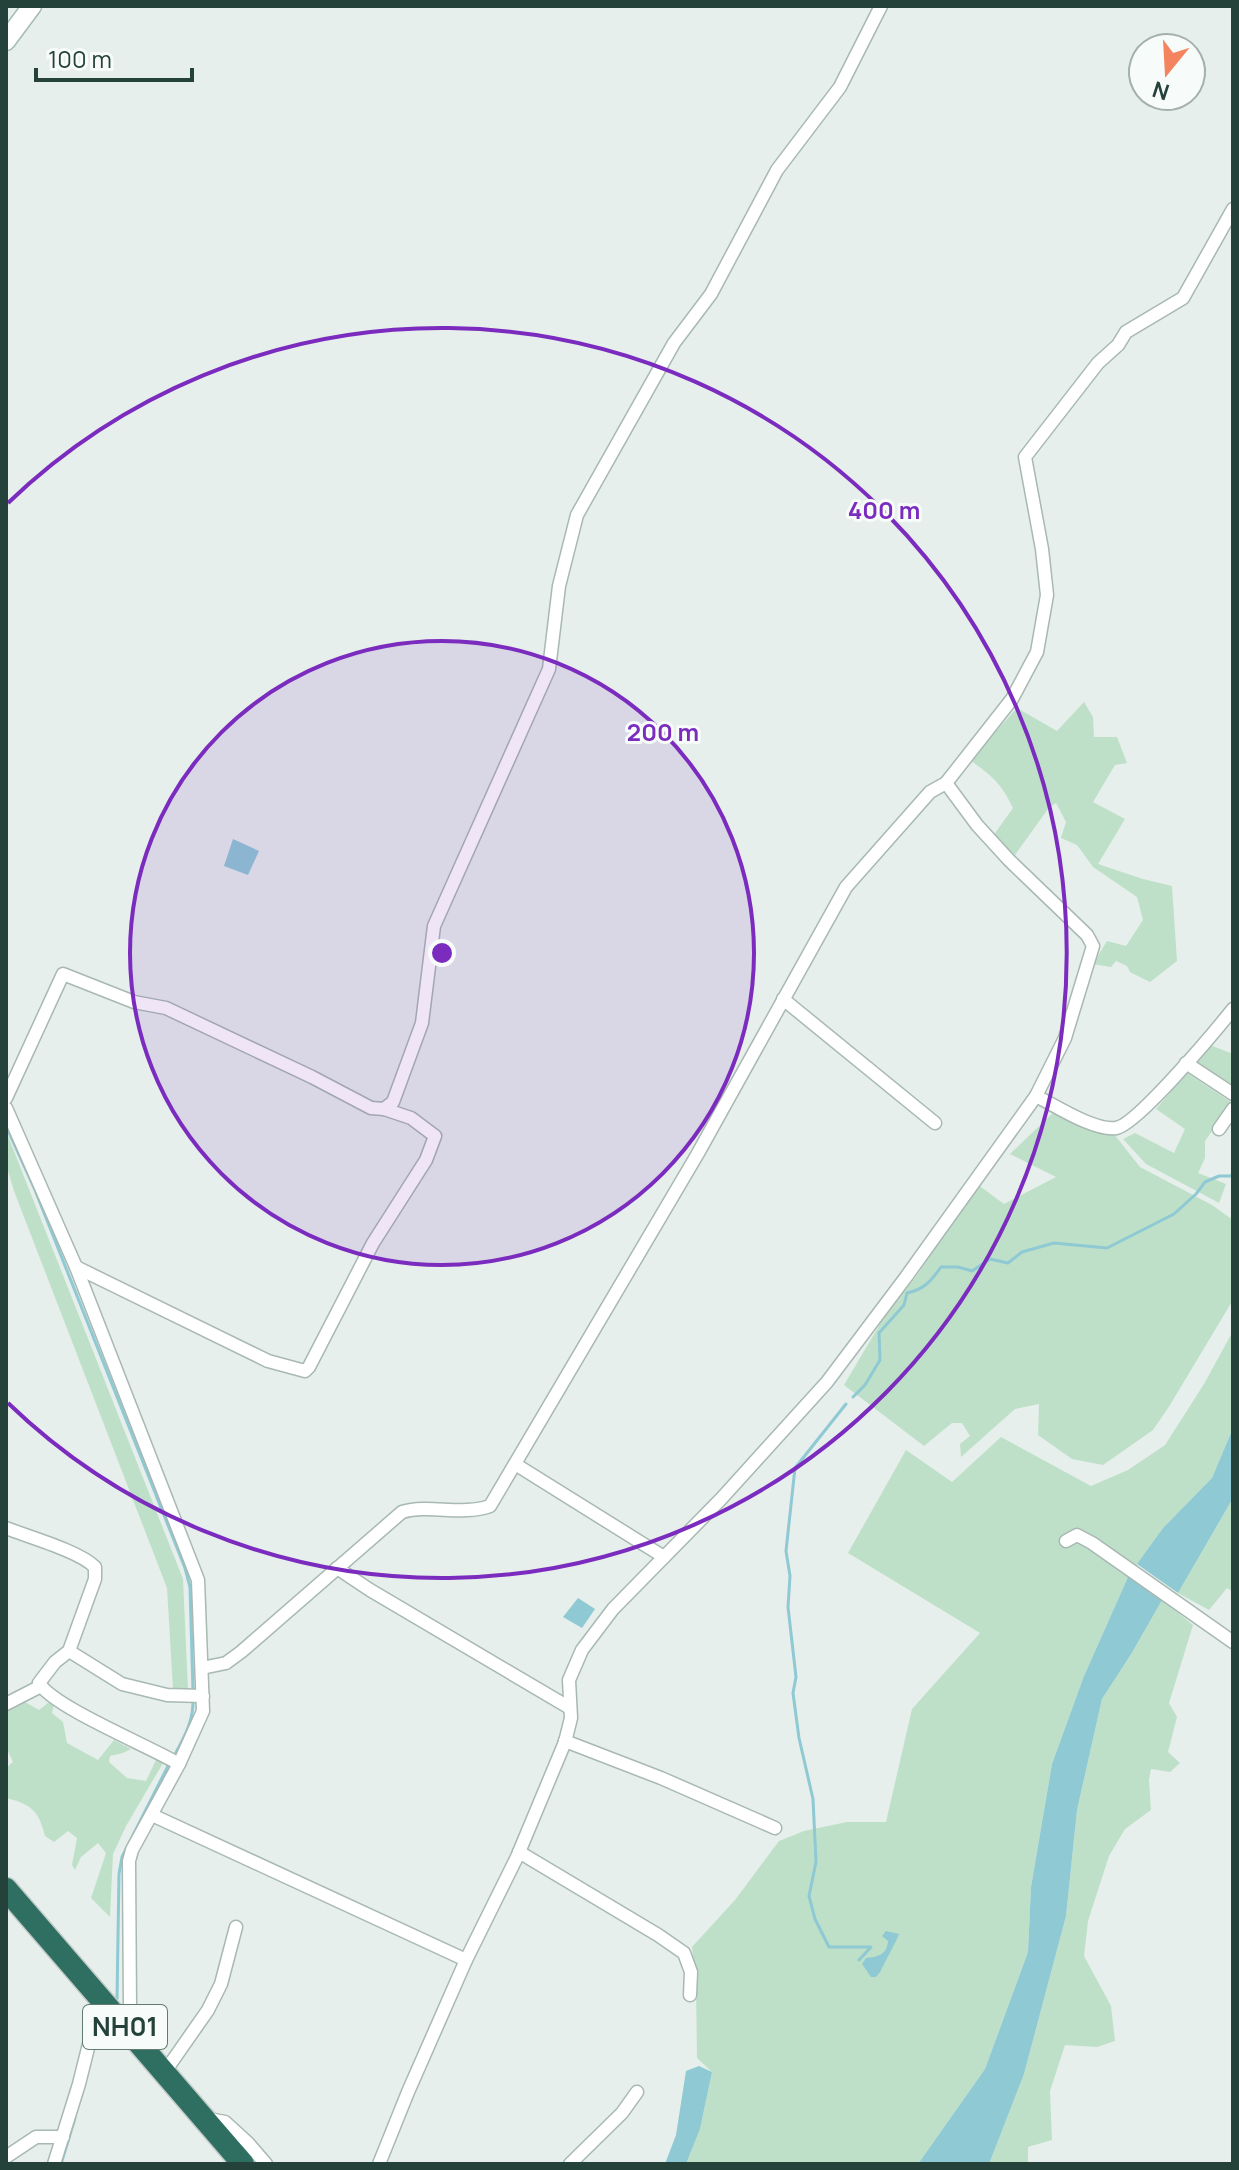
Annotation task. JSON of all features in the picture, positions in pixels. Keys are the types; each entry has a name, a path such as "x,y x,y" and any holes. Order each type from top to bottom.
{"highway":[{"name":"NH01","path":"6,1889 243,2164"}],"main road":[{"path":"6,41 32,6"}],"street":[{"path":"384,1109 393,1102 422,1023 434,926 549,669 559,586 577,515 674,343 711,294 777,170 840,87 881,6"},
{"path":"202,1668 226,1663 402,1512 413,1509 479,1510 490,1506 697,1155 846,887 930,792 946,783 1012,699 1037,652 1047,595 1025,457 1126,332 1183,298 1233,209"},
{"path":"379,2164 466,1960 519,1852 565,1741 571,1718 569,1680 582,1650 613,1609 721,1499 827,1382 1036,1096 1065,1038 1093,946 1079,926 977,825 946,783"},
{"path":"6,1098 63,974 134,1002 166,1008 371,1108 411,1118 435,1136 426,1160 373,1243 305,1371 268,1361 76,1267"},
{"path":"783,999 935,1123"},
{"path":"1036,1096 1082,1120 1117,1128 1160,1093 1233,1009"},
{"path":"1186,1063 1233,1094"},
{"path":"6,1108 76,1267 198,1580 203,1711 129,1861 130,2010 96,2016 54,2164"},
{"path":"1219,1129 1233,1109"},
{"path":"515,1464 664,1557"},
{"path":"6,1528 66,1551 95,1567 95,1579 69,1651 44,1674 39,1683 41,1686 78,1712 179,1764"},
{"path":"1066,1541 1077,1535 1092,1543 1233,1642"},
{"path":"337,1568 570,1708"},
{"path":"69,1651 122,1684 167,1695 203,1696"},
{"path":"6,1704 41,1686"},
{"path":"565,1741 688,1789 775,1828"},
{"path":"152,1815 466,1960"},
{"path":"519,1852 684,1953 691,1972 690,1995"},
{"path":"164,2073 208,2010 221,1984 236,1927"},
{"path":"570,2164 622,2113 637,2092"},
{"path":"204,2118 225,2122 266,2164"},
{"path":"6,2157 36,2137 63,2137"}],"green space":[{"path":"1084,702 1093,717 1094,737 1117,737 1127,763 1115,765 1093,802 1125,819 1098,864 1172,886 1177,961 1150,982 1116,961 1111,967 1093,964 1107,941 1126,946 1143,920 1137,897 1093,867 1077,845 1061,838 1066,822 1056,803 1048,809 1015,855 993,836 1013,808 995,781 970,760 1017,708 1057,731"},
{"path":"1210,1045 1233,1054 1233,1085 1194,1061"},
{"path":"1187,1073 1232,1103 1205,1141 1205,1158 1198,1173 1226,1184 1219,1203 1146,1164 1123,1139 1135,1133 1174,1153 1185,1129 1156,1109"},
{"path":"1056,1110 1079,1125 1110,1129 1140,1167 1212,1205 1233,1220 1233,1300 1153,1430 1103,1465 1072,1459 1038,1435 1039,1404 1015,1409 961,1457 960,1444 970,1436 962,1423 952,1423 924,1446 844,1385 889,1309 916,1277 977,1184 1004,1204 1056,1177 1010,1154"},
{"path":"6,1131 183,1579 188,1690 173,1689 167,1588 14,1191 6,1164"},
{"path":"1233,1331 1233,1428 1212,1478 1163,1528 1128,1577 1084,1676 1052,1764 1031,1887 1028,1952 985,2069 918,2164 686,2164 700,2129 712,2072 697,2058 692,1947 735,1900 779,1841 804,1831 847,1822 886,1822 912,1709 980,1633 848,1553 906,1450 952,1482 1001,1437 1091,1486 1128,1470 1165,1445"},
{"path":"1233,1498 1233,1592 1227,1588 1209,1610 1178,1593"},
{"path":"1162,1600 1193,1625 1169,1703 1177,1717 1168,1752 1180,1763 1170,1772 1151,1769 1151,1810 1125,1829 1109,1856 1088,1921 1084,1956 1111,2006 1115,2041 1097,2047 1065,2045 1050,2091 1052,2140 1028,2147 1028,2164 989,2164 1024,2074 1066,1916 1077,1810 1102,1699"},
{"path":"25,1702 39,1710 48,1703 54,1704 52,1713 63,1722 67,1743 98,1760 114,1740 131,1749 110,1756 109,1762 127,1778 146,1781 157,1758 163,1763 113,1854 110,1917 91,1898 106,1853 98,1843 81,1857 75,1870 72,1865 77,1838 68,1831 54,1842 45,1836 33,1810 6,1798 6,1768 13,1762 6,1747 6,1709"}],"water":[{"path":"233,839 259,851 248,875 224,866"},
{"path":"1233,1428 1233,1498 1178,1593 1137,1564 1163,1528 1212,1478"},
{"path":"1128,1577 1162,1600 1102,1699 1077,1810 1066,1916 1024,2074 989,2164 918,2164 985,2069 1028,1952 1031,1887 1052,1764 1084,1676"},
{"path":"578,1598 595,1609 582,1628 563,1617"},
{"path":"886,1931 899,1934 880,1972 876,1977 871,1977 862,1964 866,1958 884,1952 888,1941 882,1936"},
{"path":"699,2066 712,2072 700,2129 686,2164 665,2164 676,2135 686,2071"}],"waterway":[{"path":"6,1126 35,1190 185,1568 190,1587 193,1691"},
{"path":"853,1397 865,1385 880,1360 879,1333 904,1305 907,1293 927,1284 941,1267 972,1271 990,1259 1008,1263 1022,1252 1054,1243 1107,1248 1174,1214 1205,1182 1233,1173"},
{"path":"846,1404 795,1468 786,1551 790,1576 788,1607 796,1677 793,1693 799,1738 813,1799 816,1862 809,1896 815,1919 829,1947 871,1947 859,1960"},
{"path":"173,1758 190,1722 193,1698"},
{"path":"117,1999 122,1857 169,1764"},
{"path":"61,2164 75,2118"}]}
